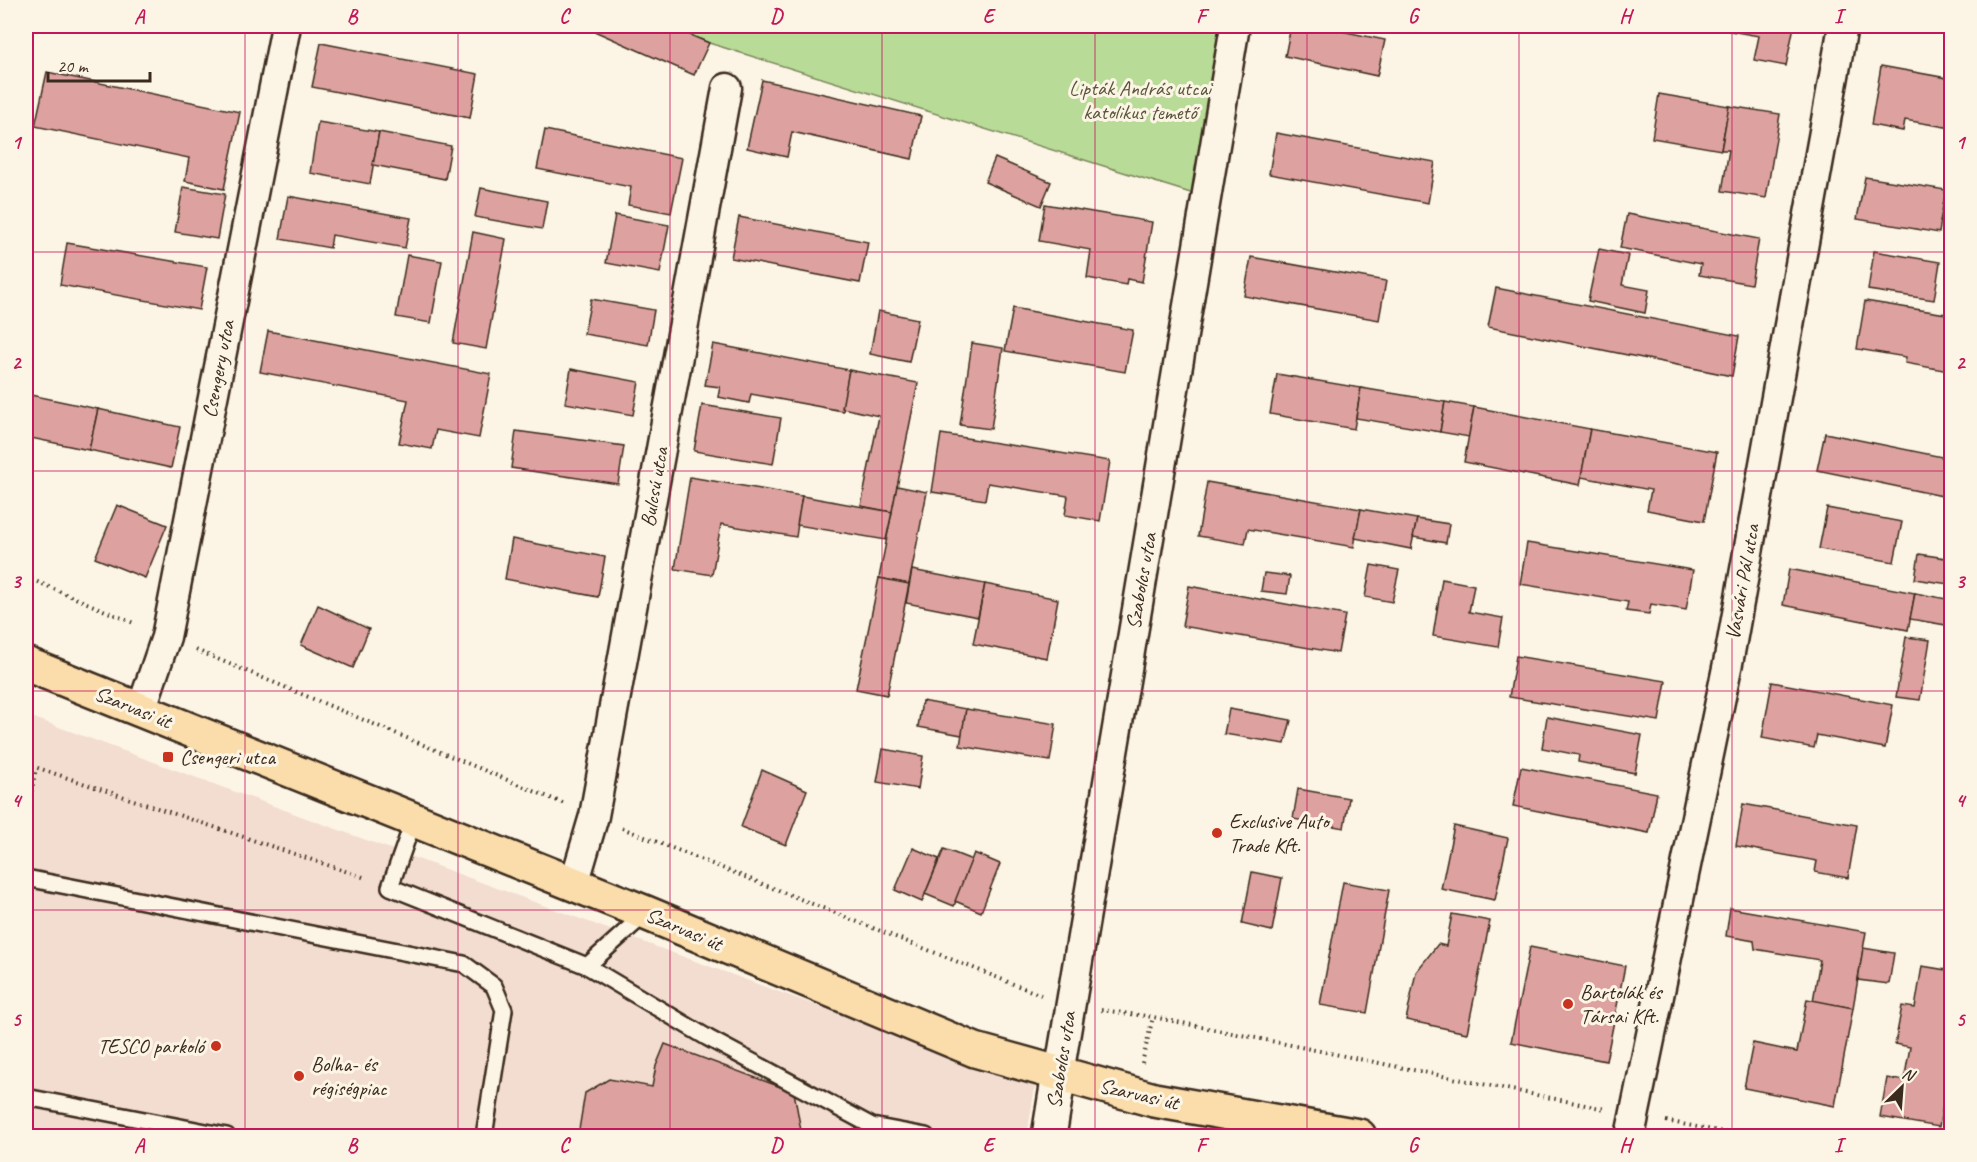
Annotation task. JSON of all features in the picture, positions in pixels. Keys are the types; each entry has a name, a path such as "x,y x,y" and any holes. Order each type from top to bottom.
{"main road":[{"name":"Szarvasi út","path":"26,664 646,913 975,1050 1154,1100 1359,1137"}],"street":[{"name":"Csengery utca","path":"141,710 165,637 286,26"},
{"name":"Szabolcs utca","path":"1049,1137 1069,1006 1235,26"},
{"name":"Vasvári Pál utca","path":"1632,1126 1729,658 1843,26"},
{"name":"Bulcsú utca","path":"574,884 594,816 727,87"}],"lane":[{"path":"414,819 390,887 587,966 708,1038 872,1126 927,1137"},
{"path":"26,878 464,964 494,986 504,1010 484,1137"},
{"path":"587,966 646,913"},
{"path":"26,1097 227,1137"}],"path":[{"path":"26,577 594,816 1069,1006 1153,1017 1632,1126 1744,1137"},
{"path":"26,764 390,887"},
{"path":"26,821 36,768"}],"shaded area":[{"path":"26,715 1035,1086 1027,1136 26,1136"}],"green space":[{"name":"Lipták András utcai katolikus temető","path":"669,26 1232,26 1197,195 709,43"}],"building":[{"path":"583,26 669,26 709,43 694,75"},
{"path":"1291,26 1317,26 1385,40 1377,76 1285,56"},
{"path":"1702,26 1794,26 1786,66 1754,60 1759,36"},
{"path":"321,43 478,74 470,118 312,87"},
{"path":"1881,66 1952,79 1952,128 1905,120 1903,131 1871,125"},
{"path":"47,72 240,112 224,189 185,181 189,158 35,126"},
{"path":"762,80 921,116 912,159 792,132 787,157 747,148"},
{"path":"1659,94 1729,106 1721,150 1652,138"},
{"path":"1729,106 1780,114 1766,198 1722,191 1729,150 1721,150"},
{"path":"318,122 379,132 370,184 310,173"},
{"path":"545,130 682,158 671,213 628,205 631,187 537,169"},
{"path":"379,132 451,146 445,179 373,165"},
{"path":"1276,133 1435,162 1428,203 1269,174"},
{"path":"995,158 1051,182 1041,206 985,182"},
{"path":"1865,177 1946,190 1939,233 1857,219"},
{"path":"183,187 225,194 217,239 175,232"},
{"path":"481,188 547,201 542,229 475,217"},
{"path":"1946,190 1952,191 1952,224 1940,222"},
{"path":"288,196 411,218 405,248 332,235 330,248 280,239"},
{"path":"1045,204 1152,222 1142,282 1127,279 1126,285 1087,278 1091,250 1039,241"},
{"path":"1627,214 1759,239 1751,284 1699,275 1701,264 1620,248"},
{"path":"615,215 669,225 660,273 606,263"},
{"path":"739,217 868,242 860,283 731,258"},
{"path":"473,232 506,239 486,349 453,343"},
{"path":"67,243 207,267 199,310 60,285"},
{"path":"1599,249 1628,255 1622,285 1649,290 1645,313 1588,301"},
{"path":"1874,251 1940,262 1934,300 1868,290"},
{"path":"407,255 442,261 431,323 396,317"},
{"path":"1251,257 1386,281 1379,320 1244,296"},
{"path":"1496,288 1739,336 1732,376 1488,327"},
{"path":"591,299 654,310 648,345 584,334"},
{"path":"1865,301 1952,315 1952,386 1947,385 1949,371 1905,363 1906,357 1857,349"},
{"path":"1013,308 1133,330 1125,372 1005,351"},
{"path":"878,311 918,319 909,362 870,354"},
{"path":"268,331 491,374 479,438 436,430 432,449 399,443 408,400 260,372"},
{"path":"972,343 1003,348 991,429 960,425"},
{"path":"713,344 849,370 843,411 751,394 749,403 718,397 720,387 705,385"},
{"path":"571,369 639,382 633,415 565,403"},
{"path":"849,370 918,383 892,512 861,506 879,416 842,408"},
{"path":"1277,374 1361,388 1354,429 1270,414"},
{"path":"1361,388 1445,402 1440,432 1356,418"},
{"path":"26,394 98,409 89,450 26,437"},
{"path":"1445,402 1474,407 1469,437 1440,432"},
{"path":"702,405 781,418 773,464 694,451"},
{"path":"1474,407 1590,429 1580,485 1464,462"},
{"path":"98,409 180,427 171,468 89,450"},
{"path":"1590,429 1717,452 1704,521 1647,510 1651,490 1581,477"},
{"path":"516,431 624,446 618,484 511,468"},
{"path":"1825,433 1952,459 1952,498 1817,470"},
{"path":"941,434 1110,461 1100,521 1065,515 1068,496 988,483 985,500 932,492"},
{"path":"690,477 802,496 796,537 721,524 712,575 675,569"},
{"path":"1207,482 1361,509 1354,547 1248,529 1245,544 1198,536"},
{"path":"897,486 927,492 909,584 879,578"},
{"path":"802,496 892,512 886,540 797,525"},
{"path":"117,505 167,525 145,578 95,558"},
{"path":"1827,508 1902,522 1894,562 1819,549"},
{"path":"1361,509 1417,519 1411,549 1355,538"},
{"path":"1417,519 1449,524 1446,543 1413,537"},
{"path":"512,539 605,557 598,597 505,579"},
{"path":"1527,543 1693,570 1686,610 1651,604 1649,614 1626,611 1628,602 1520,584"},
{"path":"1919,554 1952,559 1949,584 1915,579"},
{"path":"1371,565 1399,570 1392,602 1365,597"},
{"path":"1789,569 1915,593 1908,630 1783,605"},
{"path":"912,570 985,584 978,617 906,603"},
{"path":"1264,573 1290,576 1287,594 1261,591"},
{"path":"879,578 909,584 887,695 856,689"},
{"path":"1442,579 1474,585 1469,612 1503,618 1498,647 1433,636"},
{"path":"985,584 1058,599 1047,658 973,644"},
{"path":"1189,586 1345,615 1338,653 1182,626"},
{"path":"1915,593 1952,600 1952,626 1910,619"},
{"path":"318,605 369,629 353,668 301,645"},
{"path":"1906,637 1930,640 1920,700 1896,697"},
{"path":"1516,656 1666,681 1659,721 1509,697"},
{"path":"1772,682 1893,705 1885,748 1817,735 1814,748 1762,738"},
{"path":"922,701 966,709 962,735 918,727"},
{"path":"966,709 1056,724 1050,761 960,746"},
{"path":"1229,709 1291,720 1285,744 1224,734"},
{"path":"1547,717 1642,735 1635,773 1578,762 1579,755 1542,748"},
{"path":"883,749 923,756 918,789 877,782"},
{"path":"1521,767 1657,793 1649,833 1513,806"},
{"path":"762,770 807,790 786,845 741,827"},
{"path":"1298,789 1349,798 1344,828 1293,819"},
{"path":"1743,804 1857,825 1848,878 1815,872 1817,861 1736,846"},
{"path":"1454,826 1508,838 1495,900 1441,889"},
{"path":"913,848 939,859 922,902 895,890"},
{"path":"944,849 972,860 954,906 925,894"},
{"path":"974,853 1000,864 981,912 955,901"},
{"path":"1252,872 1282,878 1272,931 1242,924"},
{"path":"1343,882 1389,890 1367,1013 1320,1005"},
{"path":"1730,908 1866,932 1853,1008 1813,1001 1820,960 1755,949 1754,941 1726,936"},
{"path":"1452,914 1490,921 1467,1033 1406,1020 1416,972 1438,944 1446,946"},
{"name":"Bartolák és Társai Kft.","path":"1530,947 1625,966 1606,1061 1511,1042"},
{"path":"1863,948 1894,953 1889,984 1858,980"},
{"path":"1922,966 1952,971 1952,1057 1939,1127 1880,1117 1887,1078 1904,1081 1910,1047 1895,1044 1902,1006 1915,1008"},
{"path":"1807,999 1853,1008 1835,1106 1744,1088 1753,1043 1797,1052"},
{"path":"665,1044 794,1092 802,1136 578,1136 585,1093 609,1079 652,1087 656,1066"}],"place":[{"name":"Csengeri utca","path":"168,757"},
{"name":"Exclusive Auto Trade Kft.","path":"1217,833"},
{"name":"Bartolák és Társai Kft.","path":"1568,1004"},
{"name":"TESCO parkoló","path":"216,1046"},
{"name":"Bolha- és régiségpiac","path":"299,1076"}]}
